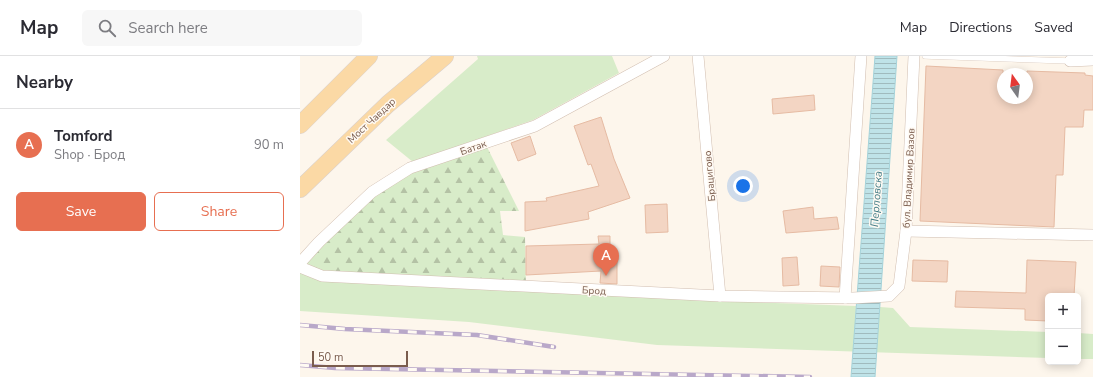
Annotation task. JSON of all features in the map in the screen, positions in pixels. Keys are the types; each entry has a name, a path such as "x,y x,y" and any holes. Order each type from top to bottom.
{"main road":[{"path":"300,125 369,56"},
{"name":"Мост Чавдар","path":"300,189 382,110 445,56"}],"street":[{"name":"Батак","path":"300,263 319,242 372,192 410,168 535,126 664,56"},
{"name":"Брацигово","path":"698,56 720,296"},
{"path":"849,298 862,56"},
{"name":"бул. Владимир Вазов","path":"886,296 899,286 906,231 914,56"},
{"path":"1070,61 1093,60"},
{"path":"906,231 1093,235"},
{"name":"Брод","path":"300,267 322,276 720,296 849,298 886,296"}],"lane":[{"path":"925,56 1070,61"}],"green space":[{"path":"477,56 612,56 619,73 533,120 413,162 386,140 478,59"},
{"path":"485,143 519,211 500,211 503,235 525,237 526,286 322,276 300,263 319,242 410,168"},
{"path":"300,273 720,301 856,306 854,341 877,343 880,307 893,308 910,327 1045,332 1045,358 657,345 469,322 300,311"},
{"path":"1081,333 1093,334 1093,359 1081,359"}],"water":[{"name":"Перловска","path":"875,56 897,56 875,377 851,377"}],"building":[{"path":"926,66 997,70 997,104 1033,104 1033,71 1085,73 1085,75 1093,76 1093,110 1084,110 1083,127 1065,127 1063,175 1056,175 1054,227 920,221"},
{"path":"814,95 815,110 773,114 772,99"},
{"path":"601,117 614,159 630,198 588,212 589,219 525,231 525,202 547,201 546,198 599,186 591,164 588,165 574,126"},
{"path":"530,136 536,154 518,161 511,143"},
{"path":"667,204 668,232 646,233 645,205"},
{"path":"813,207 814,219 837,217 839,229 786,233 783,211"},
{"path":"598,236 610,236 610,256 617,256 617,284 600,283 601,271 526,275 526,246 599,244"},
{"path":"797,257 799,285 783,286 782,258"},
{"path":"913,260 948,261 947,282 912,281"},
{"path":"1027,260 1076,262 1074,293 1045,293 1045,321 1025,320 1025,309 955,307 956,291 1026,293"},
{"path":"821,266 840,267 839,287 820,286"}],"railway":[{"path":"300,325 345,329 477,335 554,347"},
{"path":"300,365 335,368 810,377"}],"place":[{"name":"Tomford","path":"606,276"}]}
